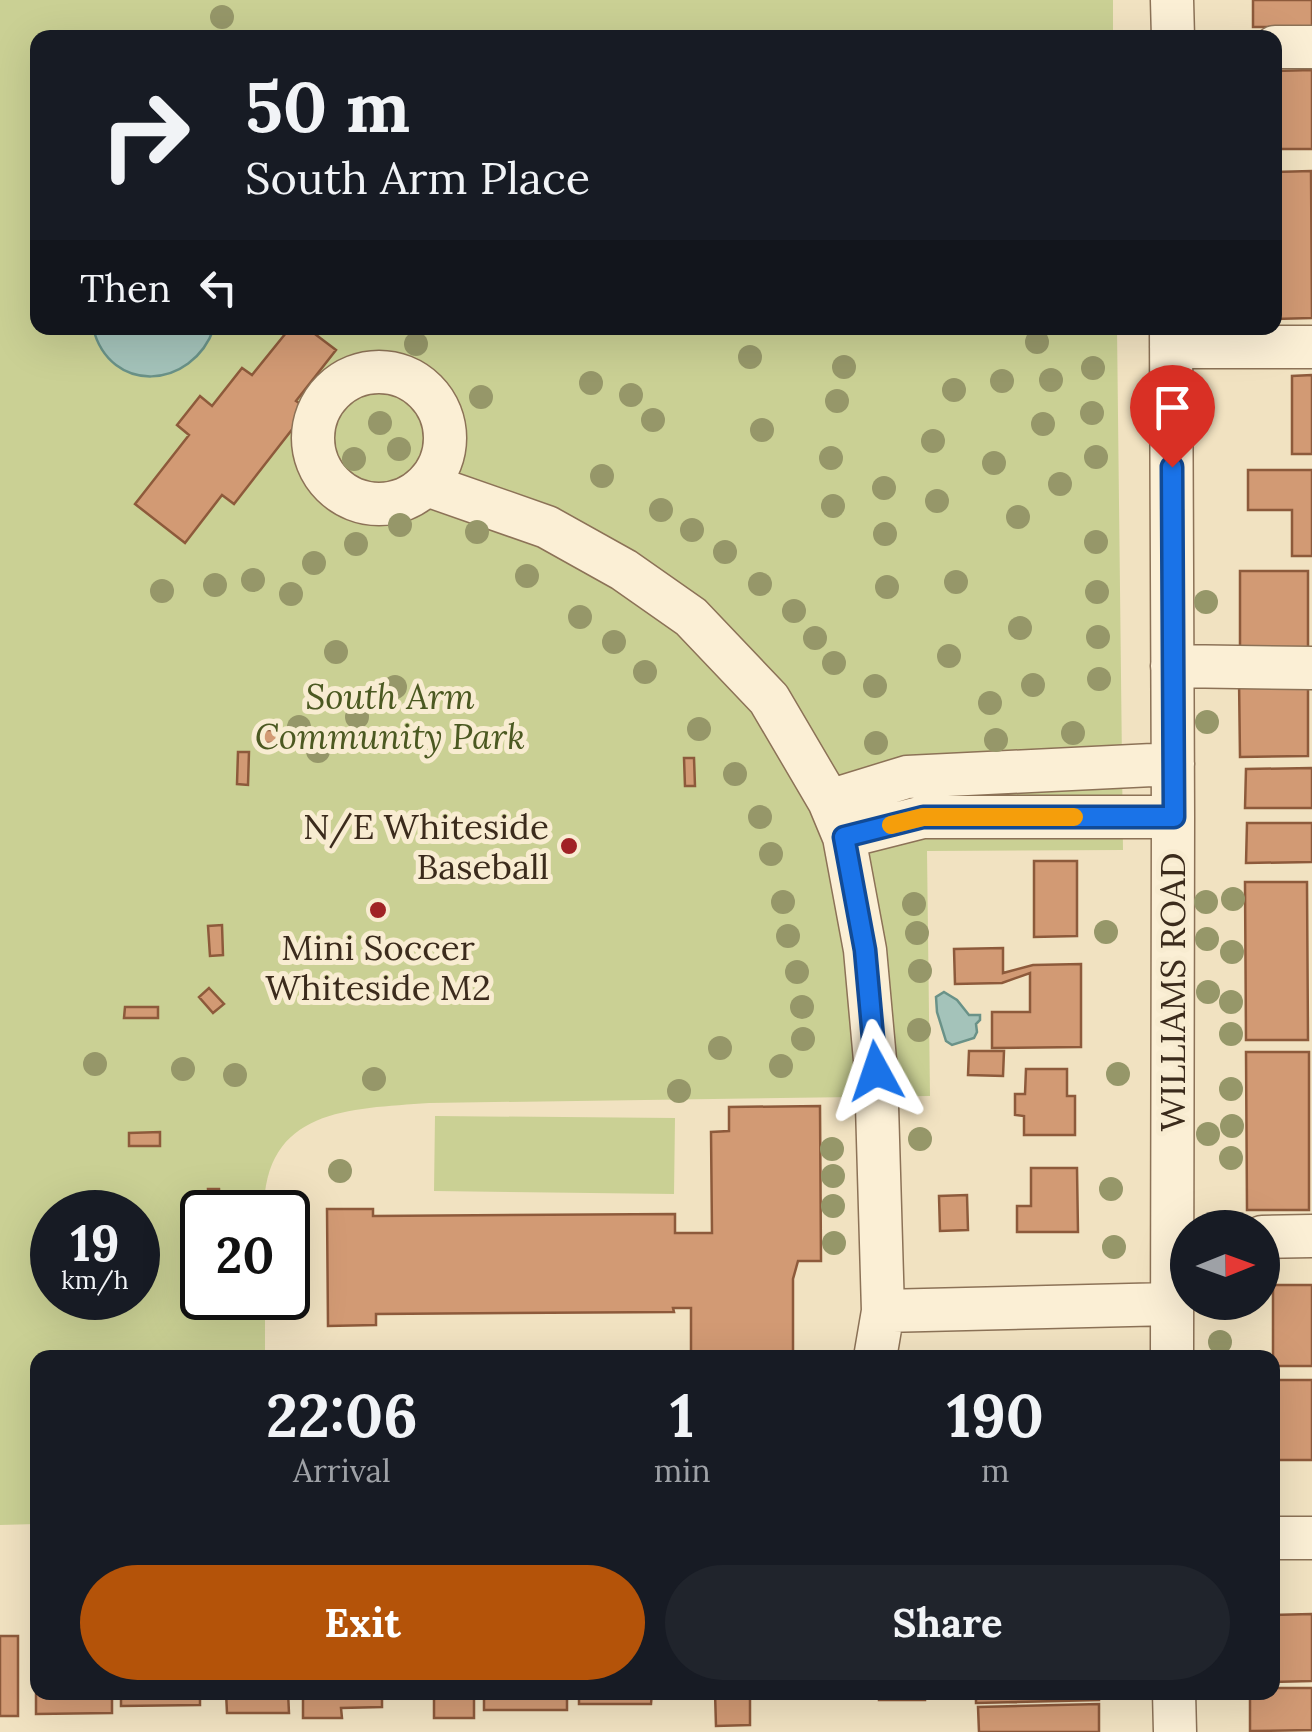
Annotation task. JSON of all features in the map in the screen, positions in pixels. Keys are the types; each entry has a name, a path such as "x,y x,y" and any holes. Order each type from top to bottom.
{"street":[{"path":"1172,0 1172,30"},
{"path":"1282,46 1312,47"},
{"path":"1171,338 1312,347"},
{"name":"WILLIAMS ROAD","path":"1171,338 1179,1210"},
{"path":"428,486 547,527 624,570 691,617 769,699 836,819 865,950 876,1071 883,1311 876,1350"},
{"path":"1172,666 1312,668"},
{"path":"836,819 907,778 1173,764"},
{"path":"836,819 1174,817"},
{"path":"1280,1237 1312,1236"},
{"path":"883,1311 1170,1304"},
{"name":"WILLIAMS ROAD","path":"1171,1320 1172,1350"},
{"path":"1280,1538 1312,1538"},
{"path":"1174,1700 1175,1732"}],"green space":[{"name":"South Arm Community Park","path":"0,0 1113,0 1113,30 30,30 30,335 1117,335 1123,850 927,851 930,1096 429,1103 342,1113 295,1133 279,1152 267,1190 180,1190 180,1320 265,1320 265,1350 30,1350 30,1524 0,1525"},
{"path":"435,1116 675,1118 674,1194 434,1191"}],"water":[{"path":"96,335 210,335 188,364 171,373 152,376 133,374 116,365 102,350"},
{"path":"944,992 969,1015 980,1015 974,1038 952,1045 946,1041 936,997"}],"building":[{"path":"1253,0 1312,0 1312,27 1253,27"},
{"path":"1312,70 1312,149 1282,149 1282,71"},
{"path":"1311,171 1312,318 1282,319 1282,172"},
{"path":"284,335 316,335 336,350 296,401 308,409 234,504 222,495 185,543 135,504 189,435 177,425 200,396 212,406 242,368 252,375"},
{"path":"1312,375 1312,454 1292,454 1292,376"},
{"path":"1248,470 1312,470 1312,556 1292,556 1292,510 1248,510"},
{"path":"1240,571 1308,571 1308,649 1240,650"},
{"path":"1239,678 1308,678 1308,756 1240,757"},
{"path":"258,730 290,730 290,743 258,743"},
{"path":"238,752 249,752 248,785 237,784"},
{"path":"684,758 694,758 695,786 685,786"},
{"path":"1312,768 1312,808 1245,808 1246,769"},
{"path":"1247,823 1312,823 1312,862 1246,863"},
{"path":"1034,861 1077,861 1077,936 1034,937"},
{"path":"1245,882 1307,882 1308,1040 1246,1040"},
{"path":"222,925 223,955 210,956 208,926"},
{"path":"1003,948 1003,973 1033,965 1081,964 1081,1047 992,1048 992,1012 1030,1012 1030,973 1002,983 955,984 954,949"},
{"path":"209,988 224,1004 213,1013 199,997"},
{"path":"125,1007 158,1007 158,1018 124,1018"},
{"path":"969,1051 1004,1051 1003,1076 968,1075"},
{"path":"1246,1052 1309,1052 1309,1210 1247,1210"},
{"path":"1026,1069 1067,1069 1067,1096 1075,1096 1075,1135 1024,1135 1024,1116 1015,1115 1015,1094 1025,1094"},
{"path":"820,1106 821,1261 798,1261 793,1279 793,1350 691,1350 691,1308 673,1308 674,1312 376,1314 376,1325 328,1326 327,1209 373,1209 373,1216 675,1214 675,1233 712,1233 711,1132 729,1131 729,1107"},
{"path":"160,1132 160,1146 129,1146 129,1133"},
{"path":"1031,1168 1077,1168 1078,1232 1017,1232 1017,1206 1031,1206"},
{"path":"967,1195 968,1230 940,1231 939,1196"},
{"path":"1280,1285 1312,1285 1312,1366 1280,1366 1280,1350 1273,1350 1273,1320 1280,1320"},
{"path":"1280,1380 1312,1380 1312,1460 1280,1460"},
{"path":"1312,1614 1312,1681 1280,1682 1280,1615"},
{"path":"0,1636 18,1636 18,1716 0,1716"},
{"path":"1280,1688 1312,1688 1312,1730 1250,1731 1250,1700 1280,1700"},
{"path":"36,1700 112,1700 112,1713 36,1714"},
{"path":"121,1700 200,1700 200,1705 121,1706"},
{"path":"226,1700 288,1700 289,1713 227,1713"},
{"path":"303,1700 382,1700 382,1707 341,1708 342,1718 303,1718"},
{"path":"434,1700 474,1700 474,1718 434,1718"},
{"path":"484,1700 567,1700 567,1710 484,1710"},
{"path":"579,1700 651,1700 651,1704 579,1704"},
{"path":"715,1700 750,1700 750,1725 716,1726"},
{"path":"976,1700 1099,1700 976,1703"},
{"path":"1099,1704 1099,1732 979,1732 978,1707"}],"slow traffic":[{"path":"891,825 923,817 1074,817"}],"place":[{"name":"N/E Whiteside Baseball","path":"569,846"},
{"name":"Mini Soccer Whiteside M2","path":"378,910"}],"route":[{"path":"876,1071 865,950 844,837 923,817 1174,817 1172,467"}]}
